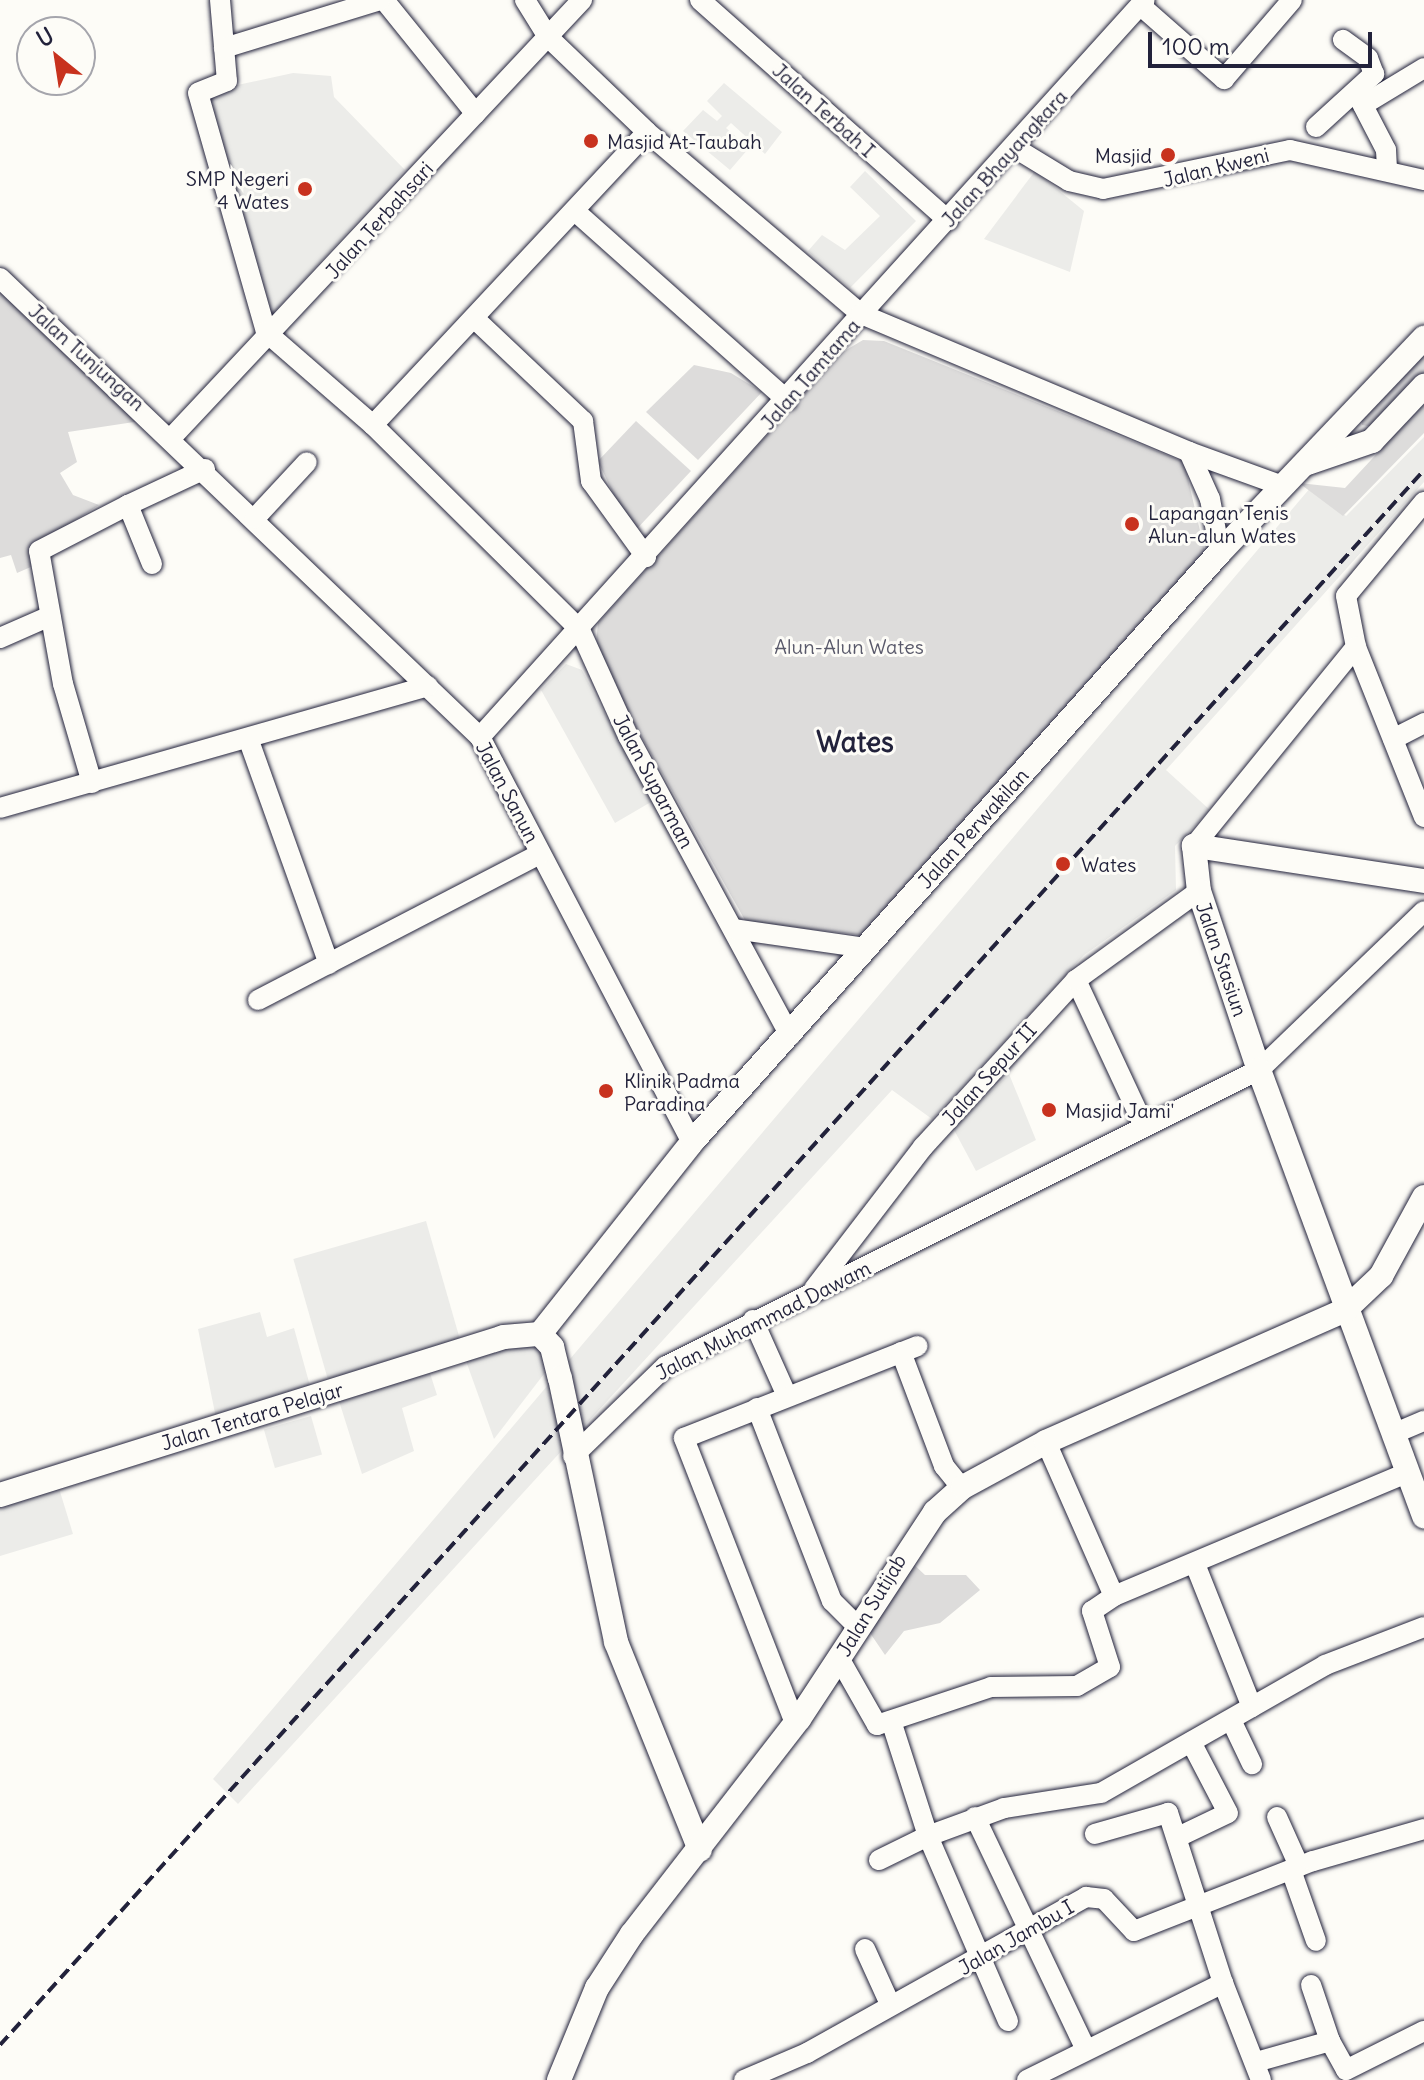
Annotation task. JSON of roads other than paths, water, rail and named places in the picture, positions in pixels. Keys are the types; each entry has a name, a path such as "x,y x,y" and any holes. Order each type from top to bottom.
{"main road":[{"name":"Jalan Perwakilan","path":"540,1334 692,1142 1220,552 1424,338"},
{"path":"1305,464 1372,441 1424,386"},
{"path":"1194,846 1424,881"},
{"name":"Jalan Stasiun","path":"1194,846 1199,891 1259,1070 1345,1310 1424,1517"},
{"name":"Jalan Sutijab","path":"559,2080 597,1988 795,1723 909,1543 962,1488 1046,1442 1345,1310 1381,1276 1424,1197"},
{"path":"540,1334 552,1347 573,1456 616,1642 700,1850"},
{"name":"Jalan Tentara Pelajar","path":"0,1495 504,1337 540,1334"}],"street":[{"path":"220,0 227,81 198,93 245,273 272,337"},
{"path":"224,48 382,0 476,114"},
{"path":"525,0 548,37 647,132 861,314"},
{"name":"Jalan Terbahsari","path":"173,436 272,337 582,0"},
{"name":"Jalan Terbah I","path":"700,0 948,220"},
{"path":"1118,0 1138,9 1224,79 1292,0"},
{"name":"Jalan Bhayangkara","path":"861,314 1138,9"},
{"path":"1343,40 1375,69 1360,100"},
{"path":"1316,127 1360,100 1424,68"},
{"path":"1360,100 1386,150 1387,170"},
{"path":"373,425 576,212 647,132"},
{"name":"Jalan Kweni","path":"1015,148 1069,181 1103,189 1290,150 1424,180"},
{"path":"576,212 787,400"},
{"name":"Jalan Tunjungan","path":"0,278 173,436"},
{"name":"Jalan Tamtama","path":"480,737 646,557 861,314 1189,452 1283,486"},
{"path":"475,319 583,421 591,481 646,557"},
{"name":"Jalan Suparman","path":"272,337 373,425 580,630 790,1036"},
{"name":"Jalan Sanun","path":"173,436 480,737 692,1142"},
{"path":"1189,452 1210,499 1220,552"},
{"path":"255,518 307,462"},
{"path":"92,783 50,616 41,549 205,469"},
{"path":"1424,502 1350,583 1356,647 1424,817"},
{"path":"128,505 152,564"},
{"path":"0,638 50,616"},
{"path":"1194,846 1356,647"},
{"path":"0,808 428,686"},
{"path":"1393,739 1424,723"},
{"path":"248,738 329,964"},
{"path":"258,1000 540,854"},
{"name":"Jalan Sepur II","path":"811,1292 923,1147 1076,980 1199,891"},
{"name":"Jalan Muhammad Dawam","path":"573,1456 646,1379 753,1320 1259,1070 1424,911"},
{"path":"734,929 866,948"},
{"path":"1076,980 1144,1126"},
{"path":"753,1320 787,1396"},
{"path":"795,1723 684,1438 909,1349 944,1466 962,1488"},
{"path":"757,1408 832,1601 858,1627"},
{"path":"1393,1434 1424,1421"},
{"path":"1046,1442 1114,1596"},
{"path":"839,1658 877,1725 991,1687 1062,1688 1089,1680 1110,1666 1092,1607 1407,1473"},
{"path":"1195,1564 1252,1707"},
{"path":"879,1860 975,1817 1101,1793 1336,1660 1424,1627"},
{"path":"1231,1720 1252,1764"},
{"path":"891,1721 928,1836 1008,2021"},
{"path":"1178,1837 1228,1813 1191,1742"},
{"path":"1095,1834 1165,1812 1178,1837 1198,1910 1258,2071 1330,2041"},
{"path":"975,1817 1085,2048"},
{"path":"1277,1817 1316,1941"},
{"name":"Jalan Jambu I","path":"744,2080 979,1958 1025,1927 1096,1896 1134,1931 1198,1910 1295,1868 1424,1829"},
{"path":"865,1949 890,2004"},
{"path":"1034,2078 1085,2048 1223,1983"},
{"path":"1311,1985 1330,2041 1346,2070 1424,2031"}],"railway":[{"path":"0,2045 1424,470"}],"place":[{"name":"Masjid At-Taubah","path":"591,141"},
{"name":"Masjid","path":"1168,155"},
{"name":"SMP Negeri 4 Wates","path":"305,189"},
{"name":"Lapangan Tenis Alun-alun Wates","path":"1132,524"},
{"name":"Wates","path":"1063,864"},
{"name":"Klinik Padma Paradina","path":"606,1091"},
{"name":"Masjid Jami'","path":"1049,1110"}],"district":[{"name":"Wates","path":"855,742"}],"park label":[{"name":"Alun-Alun Wates","path":"849,646"}]}
